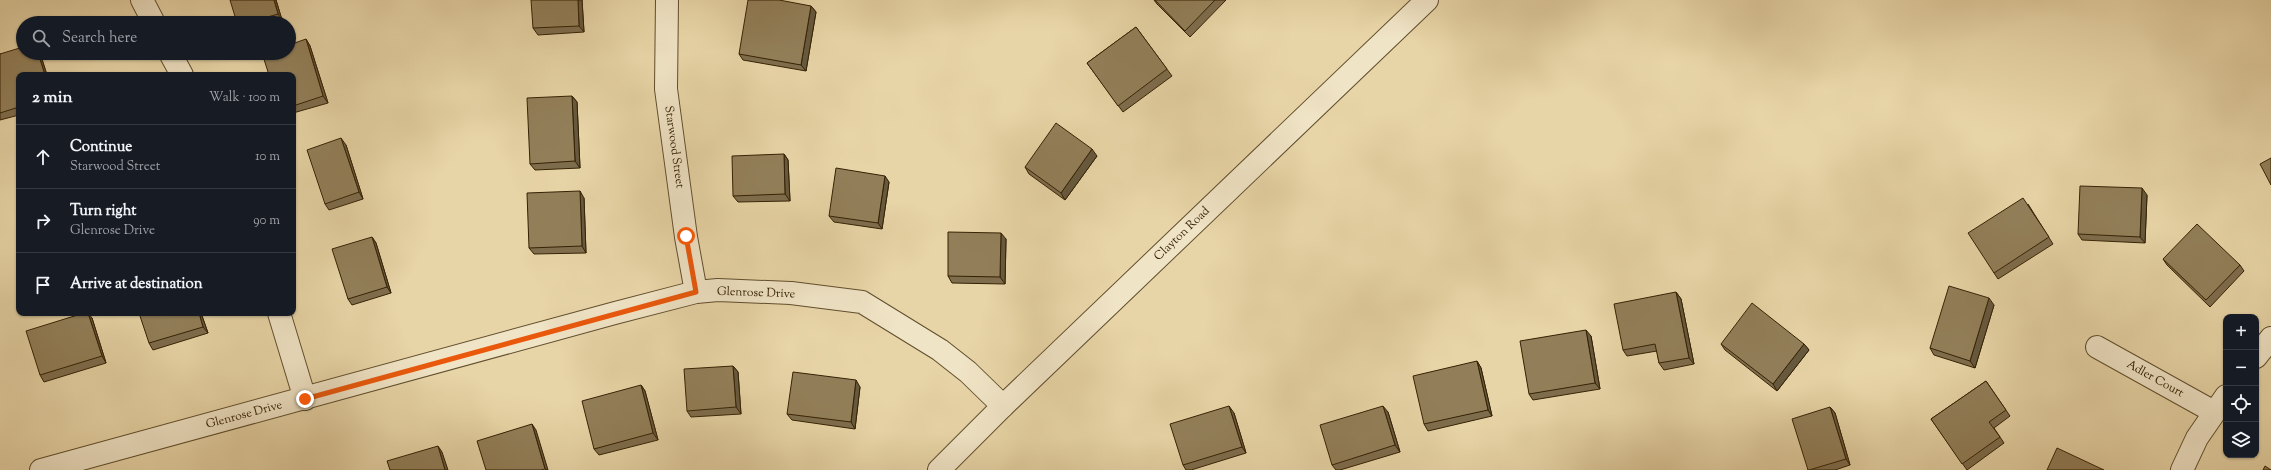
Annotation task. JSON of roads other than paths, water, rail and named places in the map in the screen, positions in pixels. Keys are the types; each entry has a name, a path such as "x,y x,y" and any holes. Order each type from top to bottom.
{"street":[{"path":"142,0 150,16"},
{"name":"Starwood Street","path":"667,0 666,89 686,236 696,292"},
{"name":"Clayton Road","path":"939,470 1003,406 1427,0"},
{"path":"174,60 180,72"},
{"name":"Glenrose Drive","path":"41,470 696,292 758,290 862,302 940,350 968,372 1003,406"},
{"path":"280,316 305,399"},
{"path":"2259,353 2271,338"},
{"name":"Adler Court","path":"2097,347 2220,404"},
{"path":"2182,470 2197,438 2220,404"}]}
